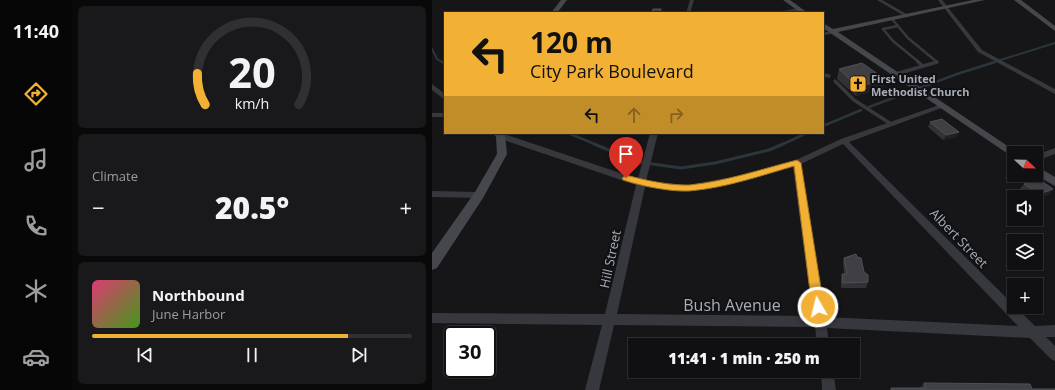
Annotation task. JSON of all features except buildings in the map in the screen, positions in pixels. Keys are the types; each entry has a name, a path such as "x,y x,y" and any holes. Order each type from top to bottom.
{"street":[{"path":"555,12 564,0"},
{"path":"688,12 692,0"},
{"path":"786,0 802,11"},
{"path":"878,0 908,16"},
{"path":"940,0 980,51 1055,92"},
{"path":"833,32 982,0"},
{"path":"1017,0 1055,29"},
{"path":"788,12 802,11"},
{"path":"824,26 1007,150"},
{"path":"432,86 444,97"},
{"path":"432,264 479,194 502,154 499,134 640,183 694,187 738,179 797,163 844,141 942,106"},
{"path":"432,115 444,115"},
{"name":"Hill Street","path":"592,390 611,320 640,183 654,134"},
{"name":"Albert Street","path":"844,141 1031,332 1055,354"},
{"path":"1043,155 1055,151"},
{"path":"797,163 822,338"},
{"path":"1043,174 1055,182"},
{"path":"432,194 479,194"},
{"name":"Bush Avenue","path":"432,318 820,322 1031,332 1055,331"},
{"path":"828,378 829,390"}],"lane":[{"path":"892,19 908,38 937,62 896,74"},
{"path":"898,26 883,29 893,41 923,66"},
{"path":"824,34 833,32"},
{"path":"824,75 829,76"},
{"path":"835,81 854,101 892,124"}],"waterway":[{"path":"991,63 1055,43"},
{"path":"432,49 437,59 444,63"},
{"path":"869,107 957,74 995,62"},
{"path":"824,126 861,110"},
{"path":"570,134 597,145"},
{"path":"781,145 805,134"},
{"path":"594,144 638,162 681,168 715,163 769,150 783,144"}],"place":[{"name":"First United Methodist Church","path":"858,84"}],"route":[{"path":"626,178 640,183 688,188 719,184 797,163 818,307"}]}
